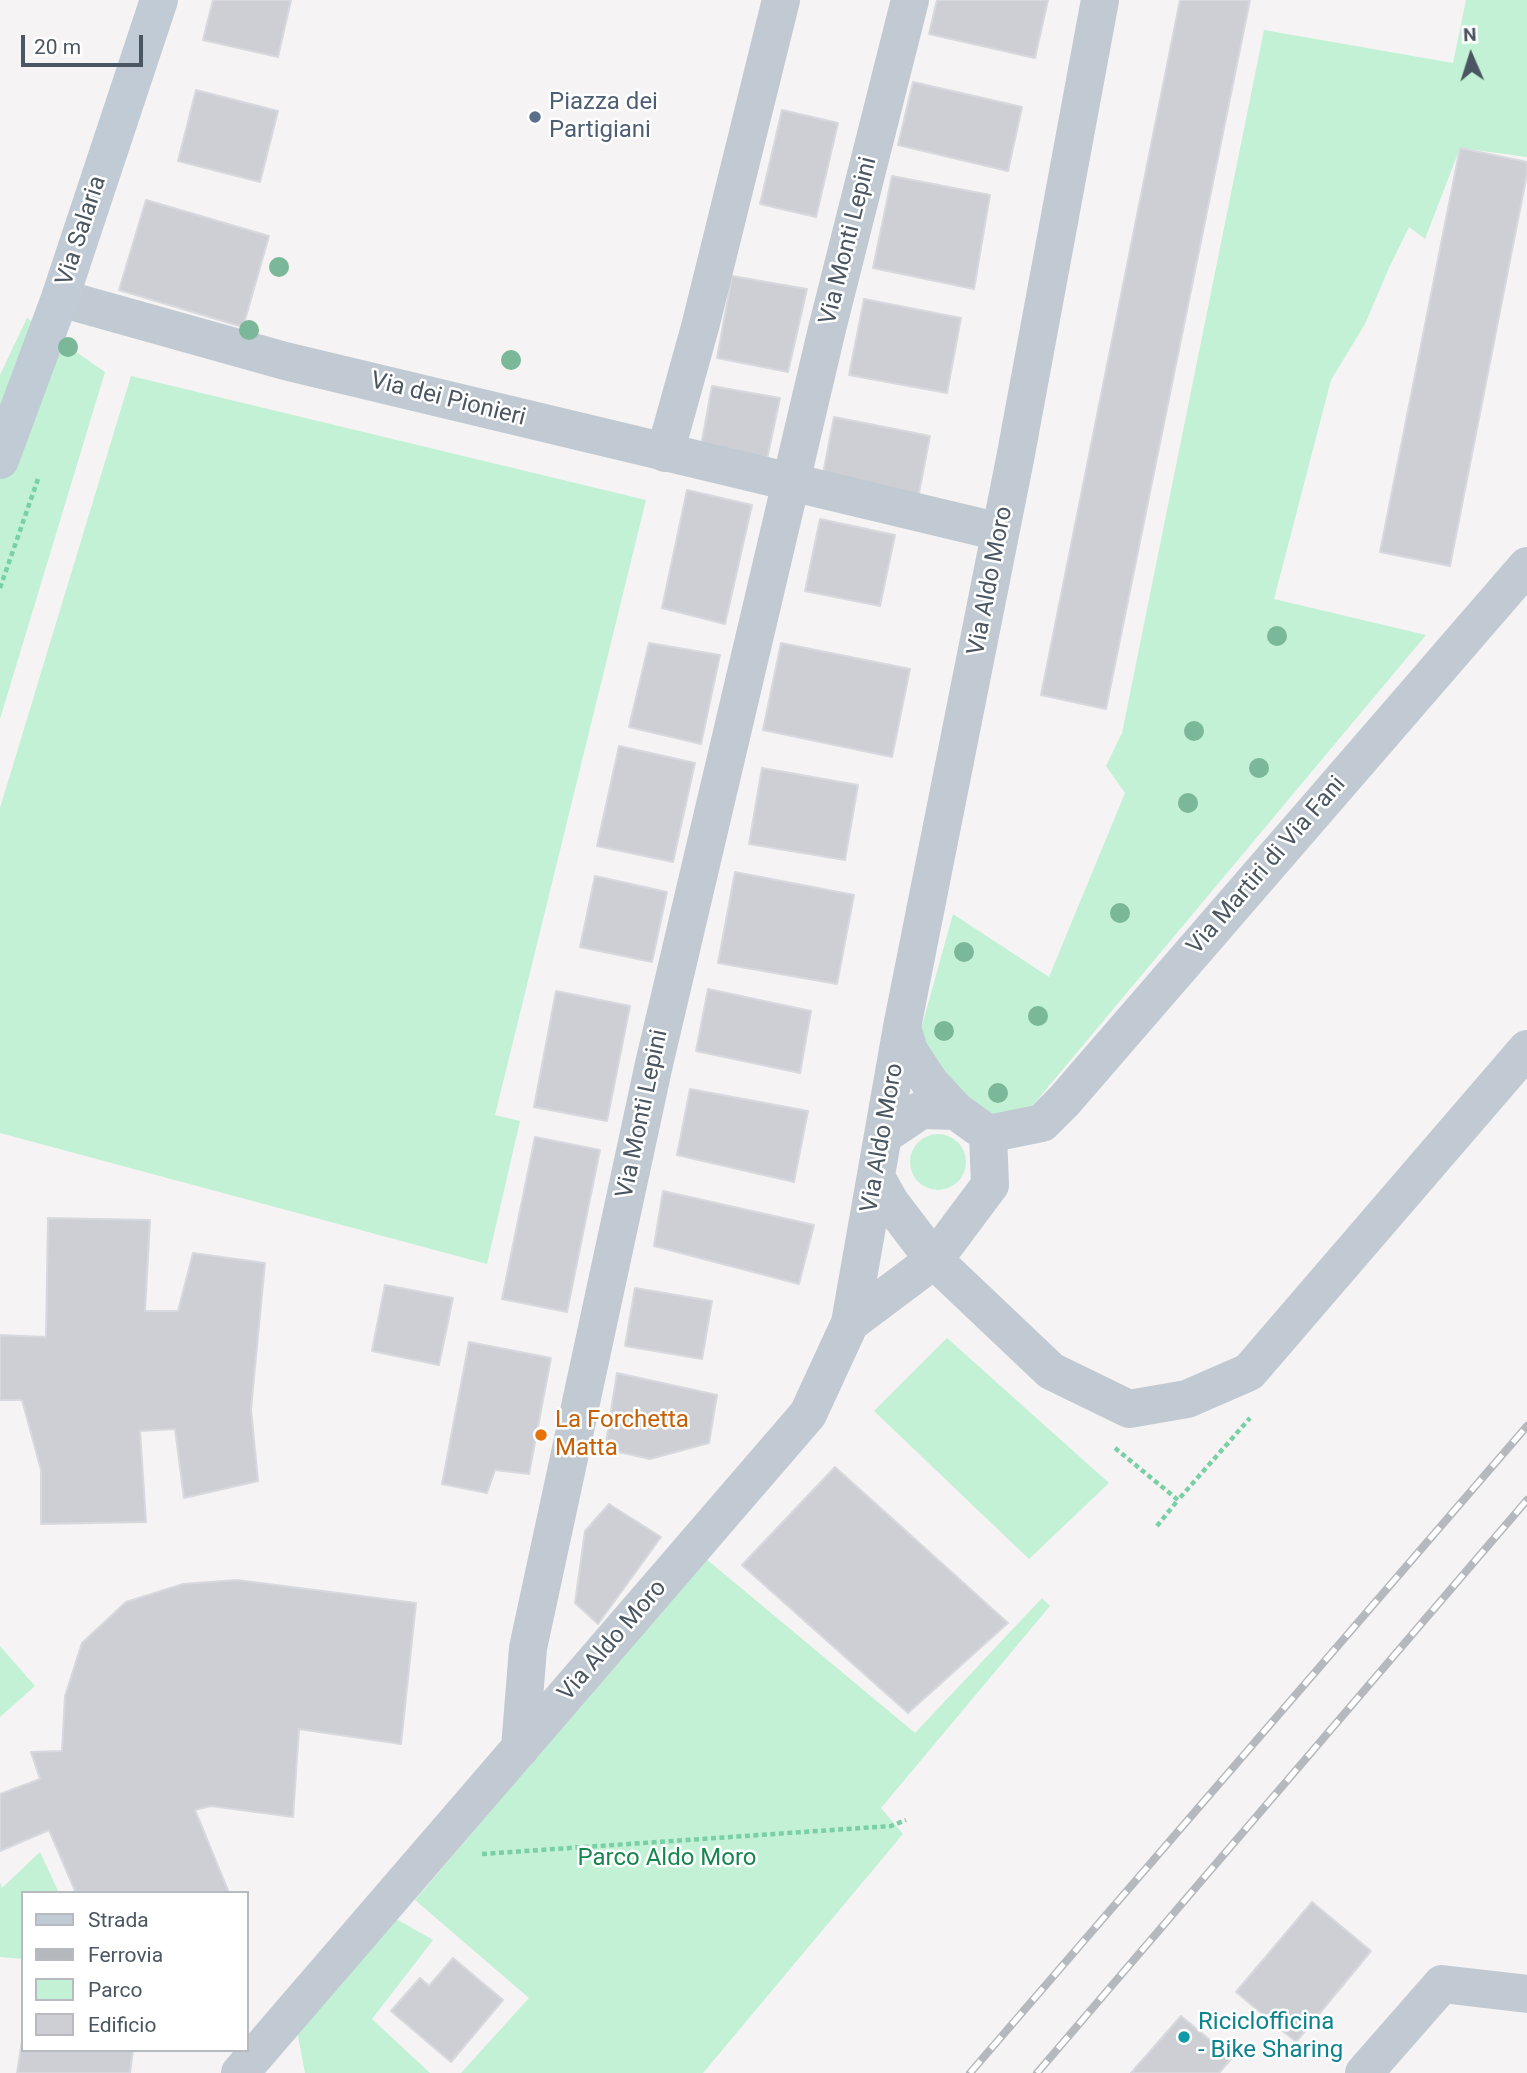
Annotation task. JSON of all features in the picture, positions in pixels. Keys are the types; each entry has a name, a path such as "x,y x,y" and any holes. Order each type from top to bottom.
{"main road":[{"name":"Via Salaria","path":"0,460 60,298 159,0"}],"street":[{"path":"665,453 700,327 781,0"},
{"name":"Via Monti Lepini","path":"520,1749 528,1648 654,1064 791,483 910,0"},
{"name":"Via Aldo Moro","path":"240,2073 808,1414 850,1323 902,1027 1000,532 1100,0"},
{"name":"Via dei Pionieri","path":"60,298 285,361 791,483"},
{"path":"791,483 1000,532"},
{"name":"Via Martiri di Via Fani","path":"988,1134 1042,1123 1064,1101 1527,566"},
{"path":"850,1323 934,1260 990,1185 988,1134 957,1111 930,1083 909,1051 902,1027"},
{"path":"876,1177 890,1202 934,1260 1051,1371 1129,1409 1187,1399 1250,1372 1527,1049"},
{"path":"884,1135 921,1110 957,1111"},
{"path":"1364,2073 1442,1984 1527,1994"}],"path":[{"path":"0,588 40,472"},
{"path":"1157,1525 1178,1500"},
{"path":"447,1833 473,1855 891,1826 906,1820"}],"green space":[{"path":"1466,0 1527,0 1527,157 1460,148 1425,239 1409,227 1365,324 1331,380 1274,599 1426,635 1033,1105 989,1124 916,1047 953,914 1049,977 1125,793 1106,766 1122,733 1264,30 1453,63"},
{"path":"27,318 105,372 0,719 0,375"},
{"path":"131,376 646,500 495,1115 520,1121 487,1264 0,1133 0,808"},
{"path":"932,1134 944,1134 954,1138 962,1146 966,1162 962,1178 954,1186 944,1190 932,1190 922,1186 914,1178 910,1168 910,1156 914,1146 922,1138"},
{"path":"947,1338 1109,1483 1029,1559 874,1411"},
{"name":"Parco Aldo Moro","path":"705,1558 915,1733 1042,1598 1050,1606 881,1808 903,1834 703,2073 461,2073 529,1998 415,1900"},
{"path":"0,1646 35,1686 0,1717"},
{"path":"40,1852 58,1891 21,1891 21,1959 0,1957 0,1882 2,1888"},
{"path":"391,1916 433,1940 372,2019 430,2073 305,2073 297,2031"}],"building":[{"path":"213,0 291,0 278,57 203,40"},
{"path":"937,0 1048,0 1035,58 929,34"},
{"path":"1180,0 1250,0 1106,709 1041,695"},
{"path":"913,82 1022,107 1008,171 898,145"},
{"path":"196,90 278,111 260,182 178,161"},
{"path":"782,110 838,123 816,217 760,204"},
{"path":"1460,148 1527,162 1527,174 1450,566 1380,552"},
{"path":"892,176 990,195 974,289 873,268"},
{"path":"146,200 269,236 243,327 119,290"},
{"path":"732,276 807,289 788,372 717,358"},
{"path":"864,299 961,318 947,393 849,375"},
{"path":"712,386 780,398 767,459 701,446"},
{"path":"834,417 930,436 918,498 822,479"},
{"path":"687,490 752,505 725,624 662,608"},
{"path":"820,519 895,535 880,606 805,591"},
{"path":"649,643 720,655 701,744 629,727"},
{"path":"781,643 910,669 892,757 763,730"},
{"path":"619,746 695,763 673,862 597,846"},
{"path":"762,768 858,785 845,860 749,844"},
{"path":"735,872 854,895 837,984 718,963"},
{"path":"595,876 667,892 652,962 580,947"},
{"path":"708,989 811,1011 800,1073 696,1051"},
{"path":"556,991 630,1006 607,1121 534,1107"},
{"path":"690,1089 808,1111 794,1182 677,1155"},
{"path":"535,1137 600,1150 567,1312 502,1299"},
{"path":"663,1191 814,1225 799,1284 654,1246"},
{"path":"48,1218 150,1220 145,1311 178,1311 193,1253 265,1263 251,1409 258,1481 184,1498 175,1429 140,1431 146,1522 41,1524 41,1470 22,1400 0,1400 0,1335 46,1337"},
{"path":"385,1285 453,1298 439,1365 372,1351"},
{"path":"635,1288 712,1301 702,1359 625,1346"},
{"path":"469,1342 551,1358 529,1474 495,1470 487,1493 442,1484"},
{"path":"617,1373 717,1395 709,1443 650,1459 605,1449"},
{"path":"835,1467 1008,1623 908,1713 742,1565"},
{"path":"609,1504 661,1537 598,1624 575,1603 585,1531"},
{"path":"237,1580 416,1603 401,1744 299,1729 293,1817 211,1806 195,1810 228,1891 75,1891 49,1830 0,1851 0,1794 40,1779 31,1752 62,1751 65,1696 82,1643 126,1602 183,1584"},
{"path":"1312,1902 1371,1951 1296,2042 1236,1992"},
{"path":"453,1958 503,2000 451,2062 391,2011 420,1978 429,1986"},
{"name":"Riciclofficina - Bike Sharing","path":"1181,2016 1232,2058 1219,2073 1131,2073"},
{"path":"21,2048 21,2052 133,2052 130,2073 17,2073"}],"railway":[{"path":"970,2073 1527,1426"},
{"path":"1037,2073 1527,1500"}],"place":[{"name":"Piazza dei Partigiani","path":"535,117"},
{"name":"La Forchetta Matta","path":"541,1435"},
{"name":"Riciclofficina - Bike Sharing","path":"1184,2037"}]}
